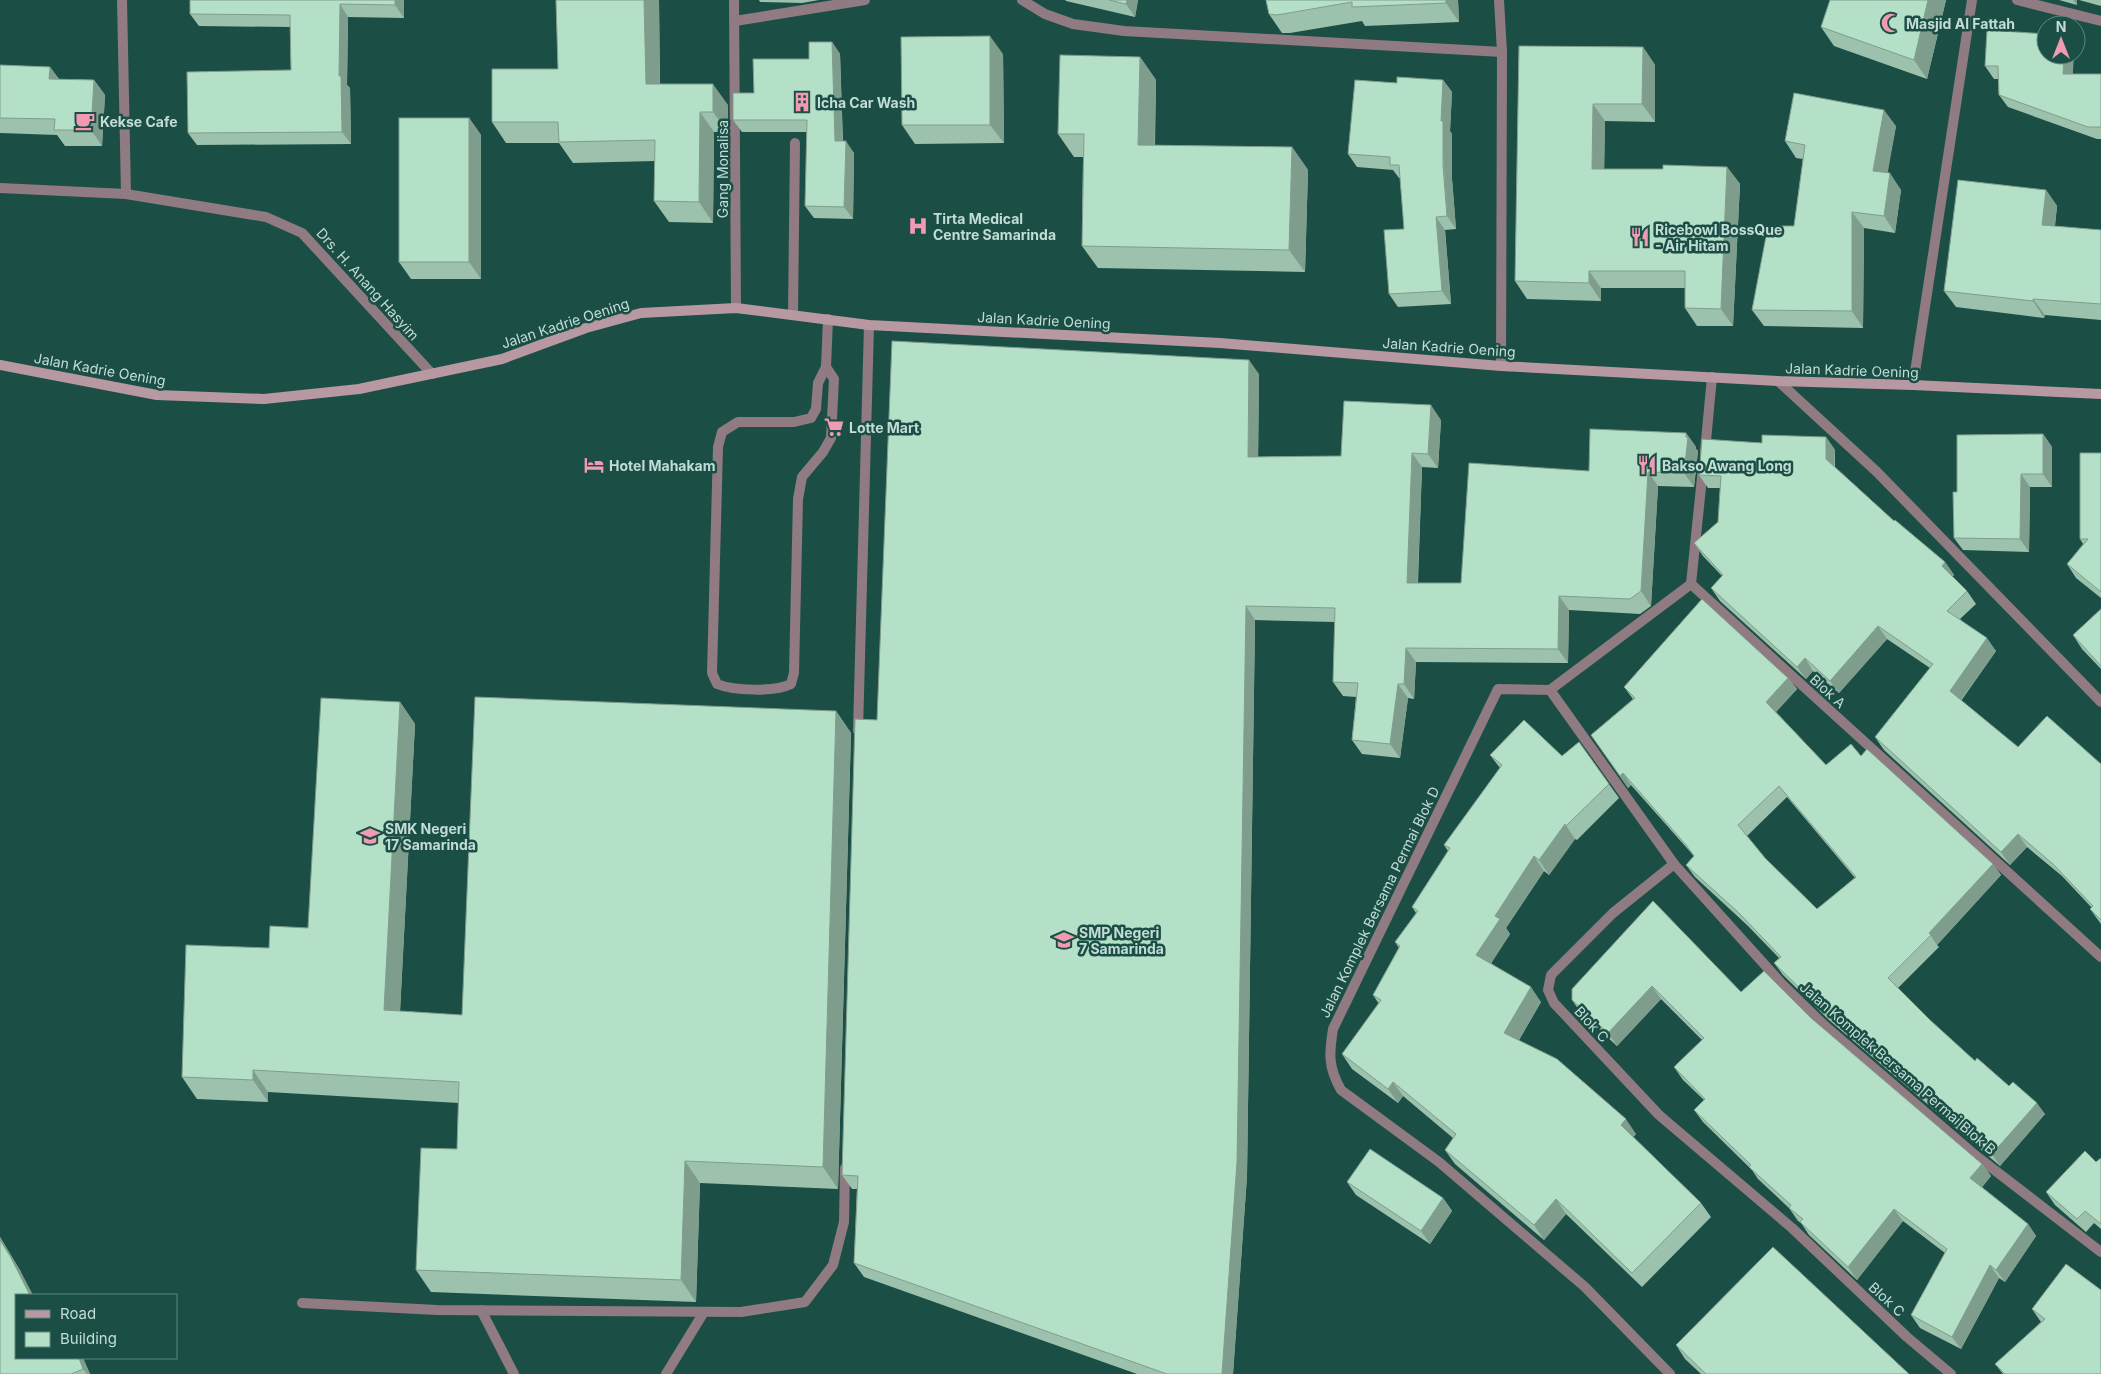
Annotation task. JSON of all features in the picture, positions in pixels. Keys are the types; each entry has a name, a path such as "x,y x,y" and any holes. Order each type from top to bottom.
{"main road":[{"name":"Jalan Kadrie Oening","path":"0,365 157,395 264,399 359,389 502,359 586,328 641,313 736,308 869,325 1220,343 1501,366 1778,381 2101,394"}],"street":[{"path":"122,0 126,194"},
{"name":"Gang Monalisa","path":"734,0 736,308"},
{"path":"735,21 865,0"},
{"path":"1022,0 1046,14 1074,24 1124,31 1502,52"},
{"path":"1499,0 1502,52 1501,366"},
{"path":"1913,385 1972,0"},
{"path":"2017,0 2101,21"},
{"path":"793,315 795,143"},
{"name":"Drs. H. Anang Hasyim","path":"0,188 126,194 266,217 302,232 432,374"},
{"path":"826,367 834,379 831,438 823,452 802,478 798,500 794,673 791,684 782,688 728,688 717,684 712,672 718,447 722,432 738,422 794,422 811,418 816,409 818,383 826,367 828,319"},
{"path":"857,743 869,325"},
{"path":"1674,864 1550,690 1691,584 1712,377"},
{"path":"1778,381 1877,472 2101,702"},
{"name":"Blok A","path":"1691,584 2101,957"},
{"name":"Jalan Komplek Bersama Permai Blok D","path":"1550,690 1498,689 1333,1029 1329,1054 1332,1074 1341,1090 1439,1162 1585,1287 1670,1374"},
{"name":"Jalan Komplek Bersama Permai Blok B","path":"1674,864 1782,984 1824,1025 1974,1155 2101,1252"},
{"name":"Blok C","path":"1674,864 1613,913 1551,975 1548,990 1554,1003 1659,1115 1792,1228 1907,1337 1951,1374"},
{"path":"302,1303 437,1310 741,1312 805,1302 833,1265 844,1222 846,1162"},
{"path":"481,1310 514,1374"},
{"path":"666,1374 704,1312"}],"building":[{"path":"190,0 395,0 395,5 340,4 339,76 341,76 342,132 188,133 187,72 291,70 290,15 190,14"},
{"path":"556,0 644,0 646,84 713,84 713,112 700,112 699,202 654,201 655,140 559,142 558,122 492,122 492,69 558,69"},
{"path":"1109,0 1127,0 1126,4"},
{"path":"1266,0 1446,0 1446,3 1352,7 1352,2 1277,15 1269,14"},
{"name":"Masjid Al Fattah","path":"1830,0 1928,0 1914,60 1821,27"},
{"path":"1987,30 2036,33 2036,65 2063,65 2063,74 2101,74 2101,127 2088,127 1999,95 1998,66 1985,66"},
{"path":"990,36 990,125 902,125 901,37"},
{"path":"809,42 832,42 835,141 846,141 844,207 805,206 807,120 733,120 733,93 754,93 753,59 809,59"},
{"path":"1519,46 1643,47 1642,104 1593,104 1592,169 1663,169 1663,165 1727,167 1721,309 1685,308 1685,271 1589,271 1589,283 1515,281"},
{"path":"1060,55 1140,57 1138,145 1292,147 1289,250 1082,246 1084,134 1058,134"},
{"path":"0,65 50,67 49,79 94,80 91,130 54,130 55,119 0,118"},
{"path":"1397,77 1443,80 1441,121 1443,121 1443,166 1447,216 1436,217 1442,291 1389,294 1384,230 1404,229 1399,165 1390,165 1390,157 1348,154 1355,80 1397,83"},
{"path":"1794,93 1884,110 1873,171 1890,173 1884,216 1852,212 1852,311 1752,310 1768,226 1794,226 1805,145 1785,141"},
{"path":"399,118 469,118 469,262 399,262"},
{"path":"1958,180 2046,190 2042,225 2101,230 2101,304 2033,299 2033,301 1944,291"},
{"name":"SMP Negeri 7 Samarinda","path":"892,341 1249,360 1248,457 1341,456 1344,401 1431,405 1428,454 1412,453 1407,583 1461,583 1469,463 1589,471 1590,429 1686,433 1686,437 1688,437 1684,473 1648,472 1641,591 1630,599 1559,596 1558,649 1406,648 1404,684 1398,684 1390,744 1352,740 1358,683 1333,682 1335,608 1246,606 1237,1162 1222,1374 1167,1374 854,1263 858,1176 842,1175 855,719 877,720"},
{"path":"2043,434 2043,474 2021,474 2020,539 1954,538 1953,492 1957,492 1957,435"},
{"path":"1762,435 1826,437 1826,459 1894,521 1945,562 1942,566 1967,591 1947,611 1987,638 1950,691 2018,747 2047,716 2101,764 2101,920 2090,909 2093,906 2053,864 2018,834 2001,852 1875,737 1933,664 1878,626 1830,681 1805,658 1797,667 1711,588 1723,575 1694,543 1718,522 1721,476 1699,475 1702,439 1762,443"},
{"path":"2080,453 2101,453 2101,592 2067,564 2088,539 2080,539"},
{"path":"1702,599 1788,678 1766,702 1826,765 1851,744 1861,756 1867,749 1993,864 1929,933 1931,935 1888,978 1975,1061 1977,1058 2009,1086 2013,1082 2037,1103 1992,1154 1820,1008 1774,963 1781,957 1739,913 1686,865 1694,856 1686,845 1623,773 1620,776 1591,735 1635,698 1624,687","holes":["1779,786 1856,877 1817,909 1765,858 1738,825"]},
{"path":"2101,609 2101,666 2073,635"},
{"path":"475,697 836,711 823,1167 685,1161 681,1280 416,1270 421,1148 457,1149 459,1082 253,1070 253,1080 182,1077 186,945 269,948 270,926 308,928 321,698 400,702 384,1010 462,1015"},
{"path":"1524,720 1562,756 1579,742 1609,784 1566,826 1565,824 1539,860 1534,856 1495,916 1500,919 1476,955 1531,987 1504,1033 1557,1059 1626,1119 1621,1125 1701,1203 1632,1273 1556,1199 1534,1225 1445,1150 1456,1134 1393,1082 1388,1089 1342,1054 1381,1000 1373,995 1400,946 1395,942 1418,911 1412,907 1450,848 1444,845 1502,765 1490,755"},
{"path":"1653,901 1741,992 1764,971 1811,1018 1982,1164 1970,1178 2028,1224 1996,1270 1990,1265 1952,1337 1911,1315 1947,1249 1894,1209 1848,1267 1800,1222 1803,1219 1789,1208 1791,1205 1749,1167 1751,1165 1694,1110 1705,1099 1674,1067 1704,1038 1652,986 1608,1033 1572,1000 1572,989"},
{"path":"1370,1149 1443,1198 1421,1231 1347,1182"},
{"path":"2085,1151 2096,1162 2101,1158 2101,1224 2085,1211 2077,1219 2046,1192"},
{"path":"0,1240 29,1294 15,1294 15,1359 79,1359 83,1369 71,1374 0,1374"},
{"path":"1773,1247 1909,1374 1706,1374 1676,1345"},
{"path":"2066,1264 2101,1290 2101,1374 2005,1374 1995,1364 2045,1319 2032,1309"}],"place":[{"name":"Masjid Al Fattah","path":"1891,23"},
{"name":"Icha Car Wash","path":"802,102"},
{"name":"Kekse Cafe","path":"85,121"},
{"name":"Tirta Medical Centre Samarinda","path":"918,226"},
{"name":"Ricebowl BossQue - Air Hitam","path":"1640,237"},
{"name":"Lotte Mart","path":"834,427"},
{"name":"Hotel Mahakam","path":"594,465"},
{"name":"Bakso Awang Long","path":"1647,465"},
{"name":"SMK Negeri 17 Samarinda","path":"370,836"},
{"name":"SMP Negeri 7 Samarinda","path":"1064,940"}]}
